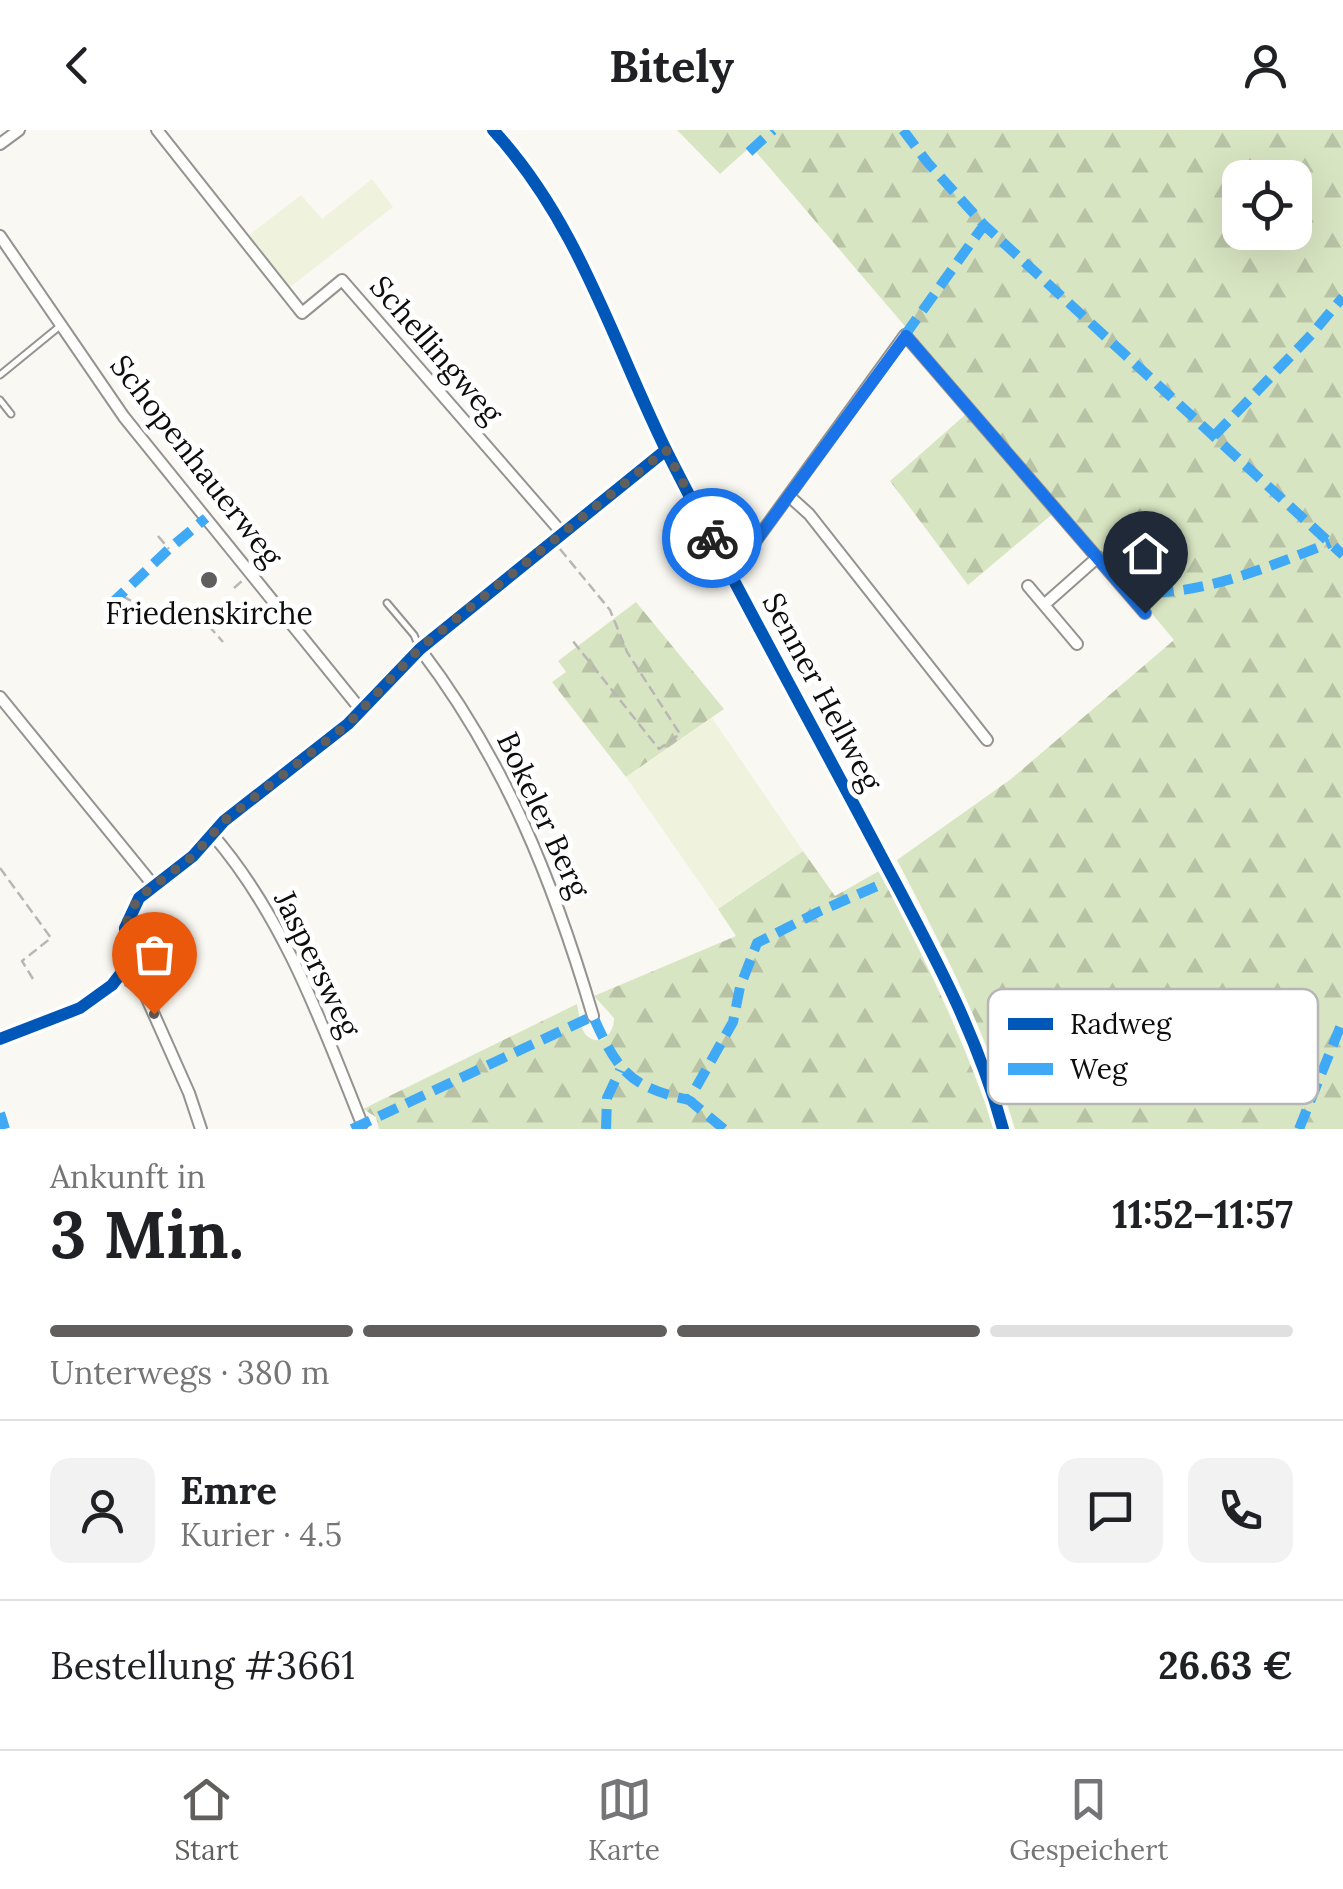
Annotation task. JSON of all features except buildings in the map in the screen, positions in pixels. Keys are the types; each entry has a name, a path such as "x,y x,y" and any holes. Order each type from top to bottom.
{"street":[{"path":"0,144 19,130"},
{"name":"Schellingweg","path":"157,130 302,313 342,280 557,537"},
{"name":"Senner Hellweg","path":"493,130 518,157 543,195 598,292 666,450 966,1018 988,1082"},
{"name":"Schopenhauerweg","path":"0,236 124,417 361,710"},
{"path":"728,567 744,557 906,336 1145,613"},
{"path":"0,1039 80,1008 122,975 127,959 126,920 138,898 193,856 224,821 361,710 420,648 666,450"},
{"path":"790,496 809,514 987,740"},
{"path":"1045,604 1098,557"},
{"path":"1028,586 1077,644"},
{"name":"Bokeler Berg","path":"420,648 469,718 524,821 559,906 593,1016"},
{"path":"0,697 154,886"},
{"name":"Jaspersweg","path":"212,834 246,877 279,932 362,1124"},
{"path":"122,975 144,992 189,1093 200,1129"},
{"name":"Senner Hellweg","path":"995,1104 1004,1129"}],"lane":[{"path":"0,375 62,324"},
{"path":"0,400 11,414"},
{"path":"387,603 420,648"}],"path":[{"path":"158,536 168,548"},
{"path":"557,537 610,610 627,652 680,734 659,748 572,640"},
{"path":"122,596 181,627 194,615 223,642"},
{"path":"0,868 51,938 22,961 33,979"}],"green space":[{"path":"677,130 1343,130 1343,1129 1015,1129 1007,1104 1318,1104 1318,989 988,989 988,1053 947,958 897,860 1011,779 1174,640 1062,506 968,585 890,481 974,407 751,146 720,174"},
{"path":"372,179 393,207 290,287 249,235 301,195 322,219"},
{"path":"636,602 724,709 626,777 552,682 566,672 558,661"},
{"path":"712,718 803,851 718,909 626,777"},
{"path":"803,851 835,896 879,871 942,997 994,1129 379,1129 376,1117 363,1109 577,1004 587,1036 603,1039 610,1033 614,1018 594,996 736,936 718,909"}],"marked path":[{"path":"749,152 773,130"},
{"path":"903,130 984,225 1343,555"},
{"path":"905,335 984,225"},
{"path":"1214,436 1343,297"},
{"path":"110,605 206,518"},
{"path":"1124,588 1185,590 1248,573 1330,543"},
{"path":"724,1129 689,1100 733,1022 740,987 757,943 893,879"},
{"path":"352,1129 593,1016 610,1050 628,1073 652,1089 689,1100"},
{"path":"1318,1082 1343,1020"},
{"path":"606,1129 607,1098 620,1070"},
{"path":"1299,1129 1309,1104"},
{"path":"0,1113 5,1129"}],"cycle path":[{"path":"493,130 523,166 572,244 668,454 948,985 988,1081"},
{"path":"0,1039 80,1008 112,985 126,967 125,928 139,898 193,856 224,821 348,724 420,649 666,450"},
{"path":"996,1104 1003,1129"}],"way so far":[{"path":"154,1014 144,992 122,975 127,959 124,928 138,898 193,856 224,821 348,724 420,648 666,450 712,538"}],"place":[{"name":"Friedenskirche","path":"209,580"}],"route":[{"path":"712,538 728,567 744,557 906,336 1145,613"}]}
